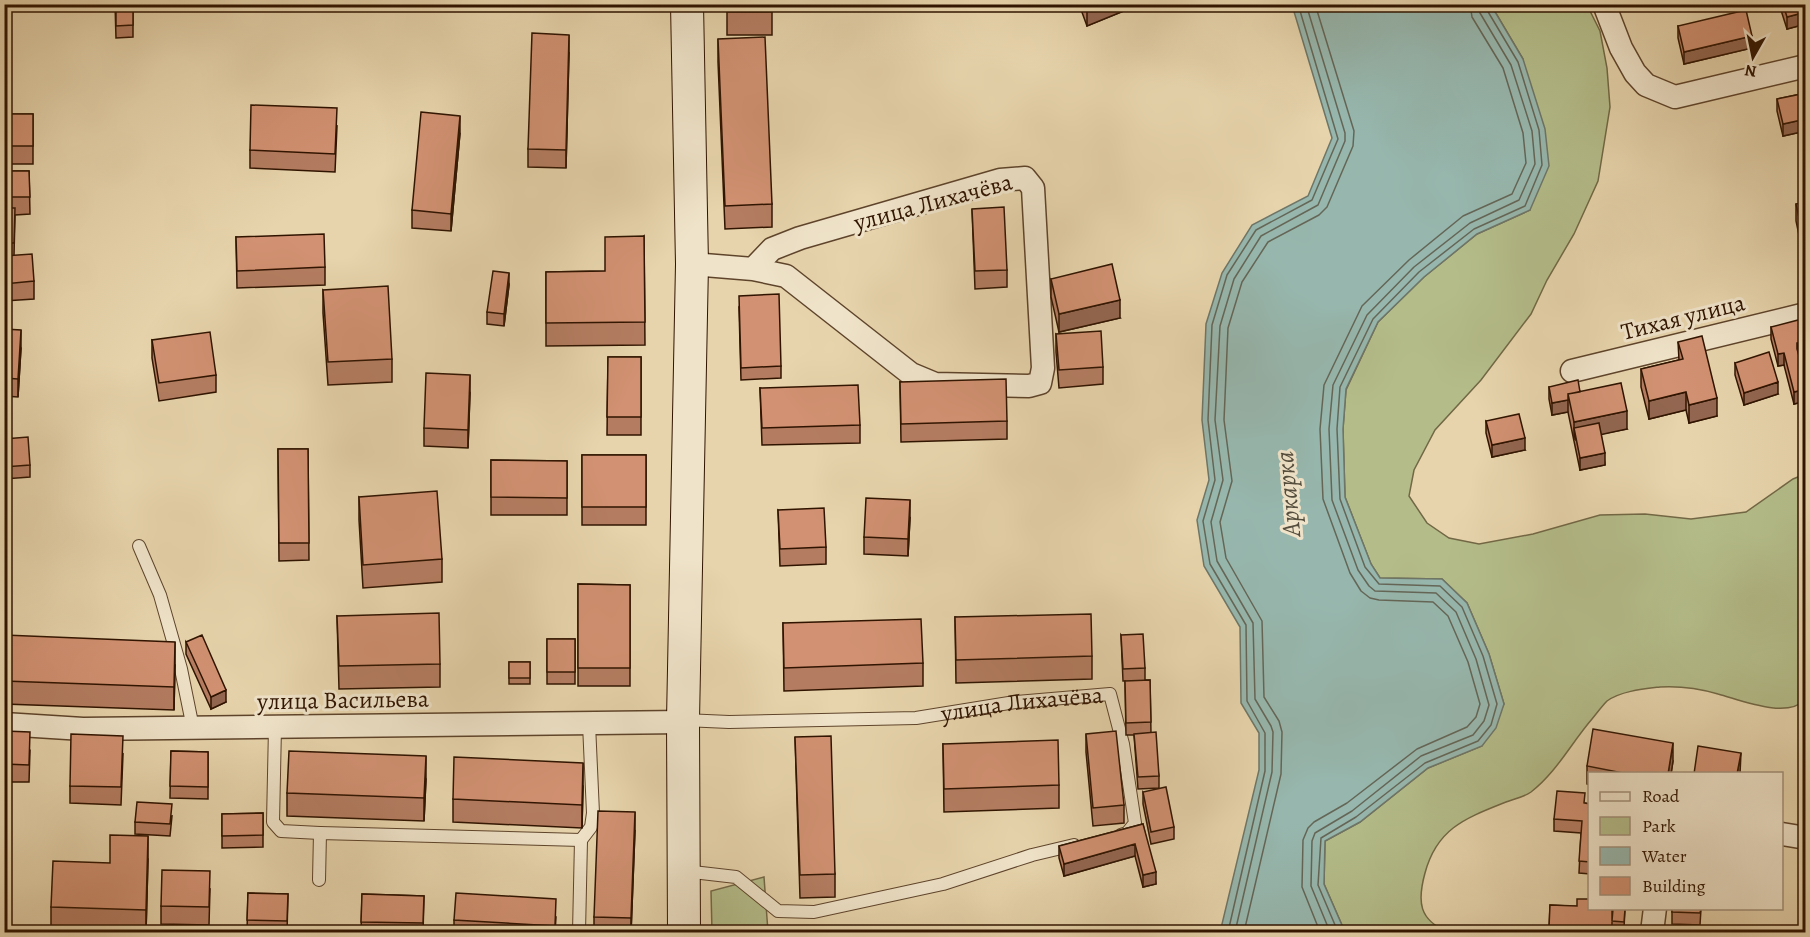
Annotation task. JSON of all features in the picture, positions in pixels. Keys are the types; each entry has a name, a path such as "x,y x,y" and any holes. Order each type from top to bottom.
{"street":[{"path":"684,933 683,721 692,264 687,4"},
{"path":"1604,4 1621,48 1635,73 1646,85 1675,97 1806,66"},
{"name":"улица Лихачёва","path":"692,264 753,269 786,276 911,374 935,384 1029,386 1040,383 1043,368 1033,188 1024,178 1000,180 800,238 772,249 753,269"},
{"name":"Тихая улица","path":"1572,371 1806,314"},
{"name":"улица Васильева","path":"4,724 82,729 683,721"},
{"path":"1783,834 1806,838"},
{"path":"1652,933 1654,910"}],"lane":[{"path":"139,546 160,595 181,669 193,728"},
{"name":"улица Лихачёва","path":"683,721 916,718 1015,702 1110,694 1123,744 1135,823 1127,833 1106,838"},
{"path":"579,933 581,840 591,827 593,813 590,724"},
{"path":"274,727 273,822 281,831 581,840"},
{"path":"319,880 320,833"},
{"path":"684,871 736,877 778,910 814,912 942,884 1032,855 1085,843"}],"green space":[{"path":"1491,5 1587,5 1600,31 1607,68 1610,107 1598,181 1574,234 1547,280 1531,314 1481,380 1435,430 1414,470 1409,496 1427,523 1449,538 1479,544 1533,534 1600,515 1645,514 1691,519 1746,512 1793,479 1805,474 1805,700 1787,708 1775,708 1704,691 1667,687 1632,691 1607,701 1548,776 1531,792 1466,820 1445,835 1437,845 1425,873 1421,901 1426,916 1431,922 1448,932 1345,932 1324,884 1325,841 1360,822 1428,768 1482,746 1504,704 1489,654 1467,603 1442,579 1380,578 1371,564 1345,497 1343,429 1346,390 1378,322 1424,277 1477,234 1530,210 1523,59"},
{"path":"764,877 768,932 712,932 711,891"}],"water":[{"name":"Аркарка","path":"1292,5 1491,5 1523,59 1545,129 1549,166 1530,210 1477,234 1424,277 1378,322 1346,389 1343,429 1345,497 1371,564 1380,578 1442,579 1467,603 1489,654 1504,704 1496,728 1482,746 1428,768 1360,822 1325,841 1324,884 1345,932 1222,932 1259,770 1259,733 1241,703 1240,627 1204,566 1197,520 1209,480 1202,420 1206,324 1222,273 1252,225 1308,196 1332,138"}],"building":[{"path":"116,4 133,4 133,25 116,26"},
{"path":"727,4 772,4 772,12 727,12"},
{"path":"1783,4 1806,4 1806,12 1787,17"},
{"path":"1746,10 1752,36 1684,52 1678,26"},
{"path":"532,33 569,35 566,150 528,149"},
{"path":"765,37 772,204 725,206 718,39"},
{"path":"1806,93 1806,119 1783,124 1777,99"},
{"path":"251,105 337,108 335,154 250,150"},
{"path":"421,112 460,116 451,214 412,210"},
{"path":"4,114 33,114 33,146 4,146"},
{"path":"4,171 29,171 30,197 4,197"},
{"path":"1806,202 1806,241 1804,241 1796,204"},
{"path":"1004,207 1007,270 975,271 972,209"},
{"path":"4,208 15,208 14,243 4,243"},
{"path":"324,234 325,267 237,271 236,237"},
{"path":"644,236 645,322 546,323 546,272 605,271 605,237"},
{"path":"32,254 34,281 4,284 4,256"},
{"path":"1112,264 1120,300 1059,314 1051,279"},
{"path":"493,271 509,273 504,314 487,312"},
{"path":"388,286 392,359 328,362 323,290"},
{"path":"779,294 781,366 741,368 739,296"},
{"path":"1802,319 1806,341 1797,343 1797,349 1806,380 1806,389 1794,392 1784,353 1778,354 1771,327"},
{"path":"4,329 21,330 18,379 4,378"},
{"path":"1101,331 1103,367 1059,370 1056,334"},
{"path":"210,332 216,375 159,383 152,340"},
{"path":"1702,336 1717,398 1689,405 1686,392 1649,401 1641,369 1683,359 1678,342"},
{"path":"1806,341 1806,374 1797,343"},
{"path":"1769,352 1778,382 1744,393 1735,363"},
{"path":"608,357 641,357 641,417 607,417"},
{"path":"426,373 470,375 468,430 424,428"},
{"path":"1006,379 1007,421 901,424 900,382"},
{"path":"1578,380 1580,392 1568,394 1568,400 1552,403 1549,387"},
{"path":"1621,383 1627,411 1574,422 1568,394"},
{"path":"858,385 860,425 762,428 760,388"},
{"path":"1519,414 1525,438 1492,445 1486,421"},
{"path":"1599,423 1605,453 1580,458 1574,428"},
{"path":"28,437 30,465 4,467 4,439"},
{"path":"278,449 308,449 309,543 279,543"},
{"path":"582,455 646,455 646,507 582,507"},
{"path":"491,460 567,461 567,498 491,497"},
{"path":"437,491 442,559 363,565 359,497"},
{"path":"866,498 910,500 908,539 864,537"},
{"path":"824,508 826,547 780,549 778,510"},
{"path":"578,584 630,585 630,668 578,668"},
{"path":"439,613 440,664 339,666 337,616"},
{"path":"1091,614 1092,656 956,660 955,617"},
{"path":"921,619 923,663 784,668 783,623"},
{"path":"1143,634 1145,668 1123,669 1121,635"},
{"path":"4,635 175,642 174,687 4,681"},
{"path":"202,635 226,690 211,697 186,642"},
{"path":"547,639 575,639 575,672 547,672"},
{"path":"509,662 530,662 530,678 509,678"},
{"path":"1150,680 1151,722 1126,723 1125,681"},
{"path":"1593,729 1673,743 1668,772 1618,772 1587,766"},
{"path":"4,731 30,732 29,765 4,764"},
{"path":"1116,731 1124,805 1093,808 1086,734"},
{"path":"1156,732 1159,776 1138,777 1134,734"},
{"path":"71,734 123,736 121,787 70,786"},
{"path":"831,736 835,874 800,875 795,737"},
{"path":"1058,740 1059,785 944,789 943,744"},
{"path":"1698,746 1741,753 1737,772 1694,772"},
{"path":"171,751 208,752 208,787 170,786"},
{"path":"289,751 426,756 424,798 287,793"},
{"path":"454,757 583,763 582,805 453,799"},
{"path":"1166,787 1174,827 1151,832 1143,792"},
{"path":"1557,791 1585,793 1584,803 1588,804 1588,862 1579,861 1582,821 1554,819"},
{"path":"137,802 172,804 170,824 135,822"},
{"path":"598,811 635,812 631,918 594,917"},
{"path":"263,813 263,835 222,836 222,814"},
{"path":"1143,824 1156,872 1143,875 1135,844 1064,864 1059,846"},
{"path":"110,835 148,836 146,910 51,907 53,861 110,863"},
{"path":"162,870 210,871 209,907 161,906"},
{"path":"248,893 288,894 287,921 247,920"},
{"path":"456,893 556,899 555,926 454,920"},
{"path":"362,894 424,896 423,923 361,922"},
{"path":"1577,899 1588,899 1588,910 1612,910 1612,933 1576,933 1577,928 1549,927 1550,905 1577,906"},
{"path":"1613,910 1625,910 1624,922 1612,921"},
{"path":"1672,910 1701,910 1700,913 1672,912"}]}
